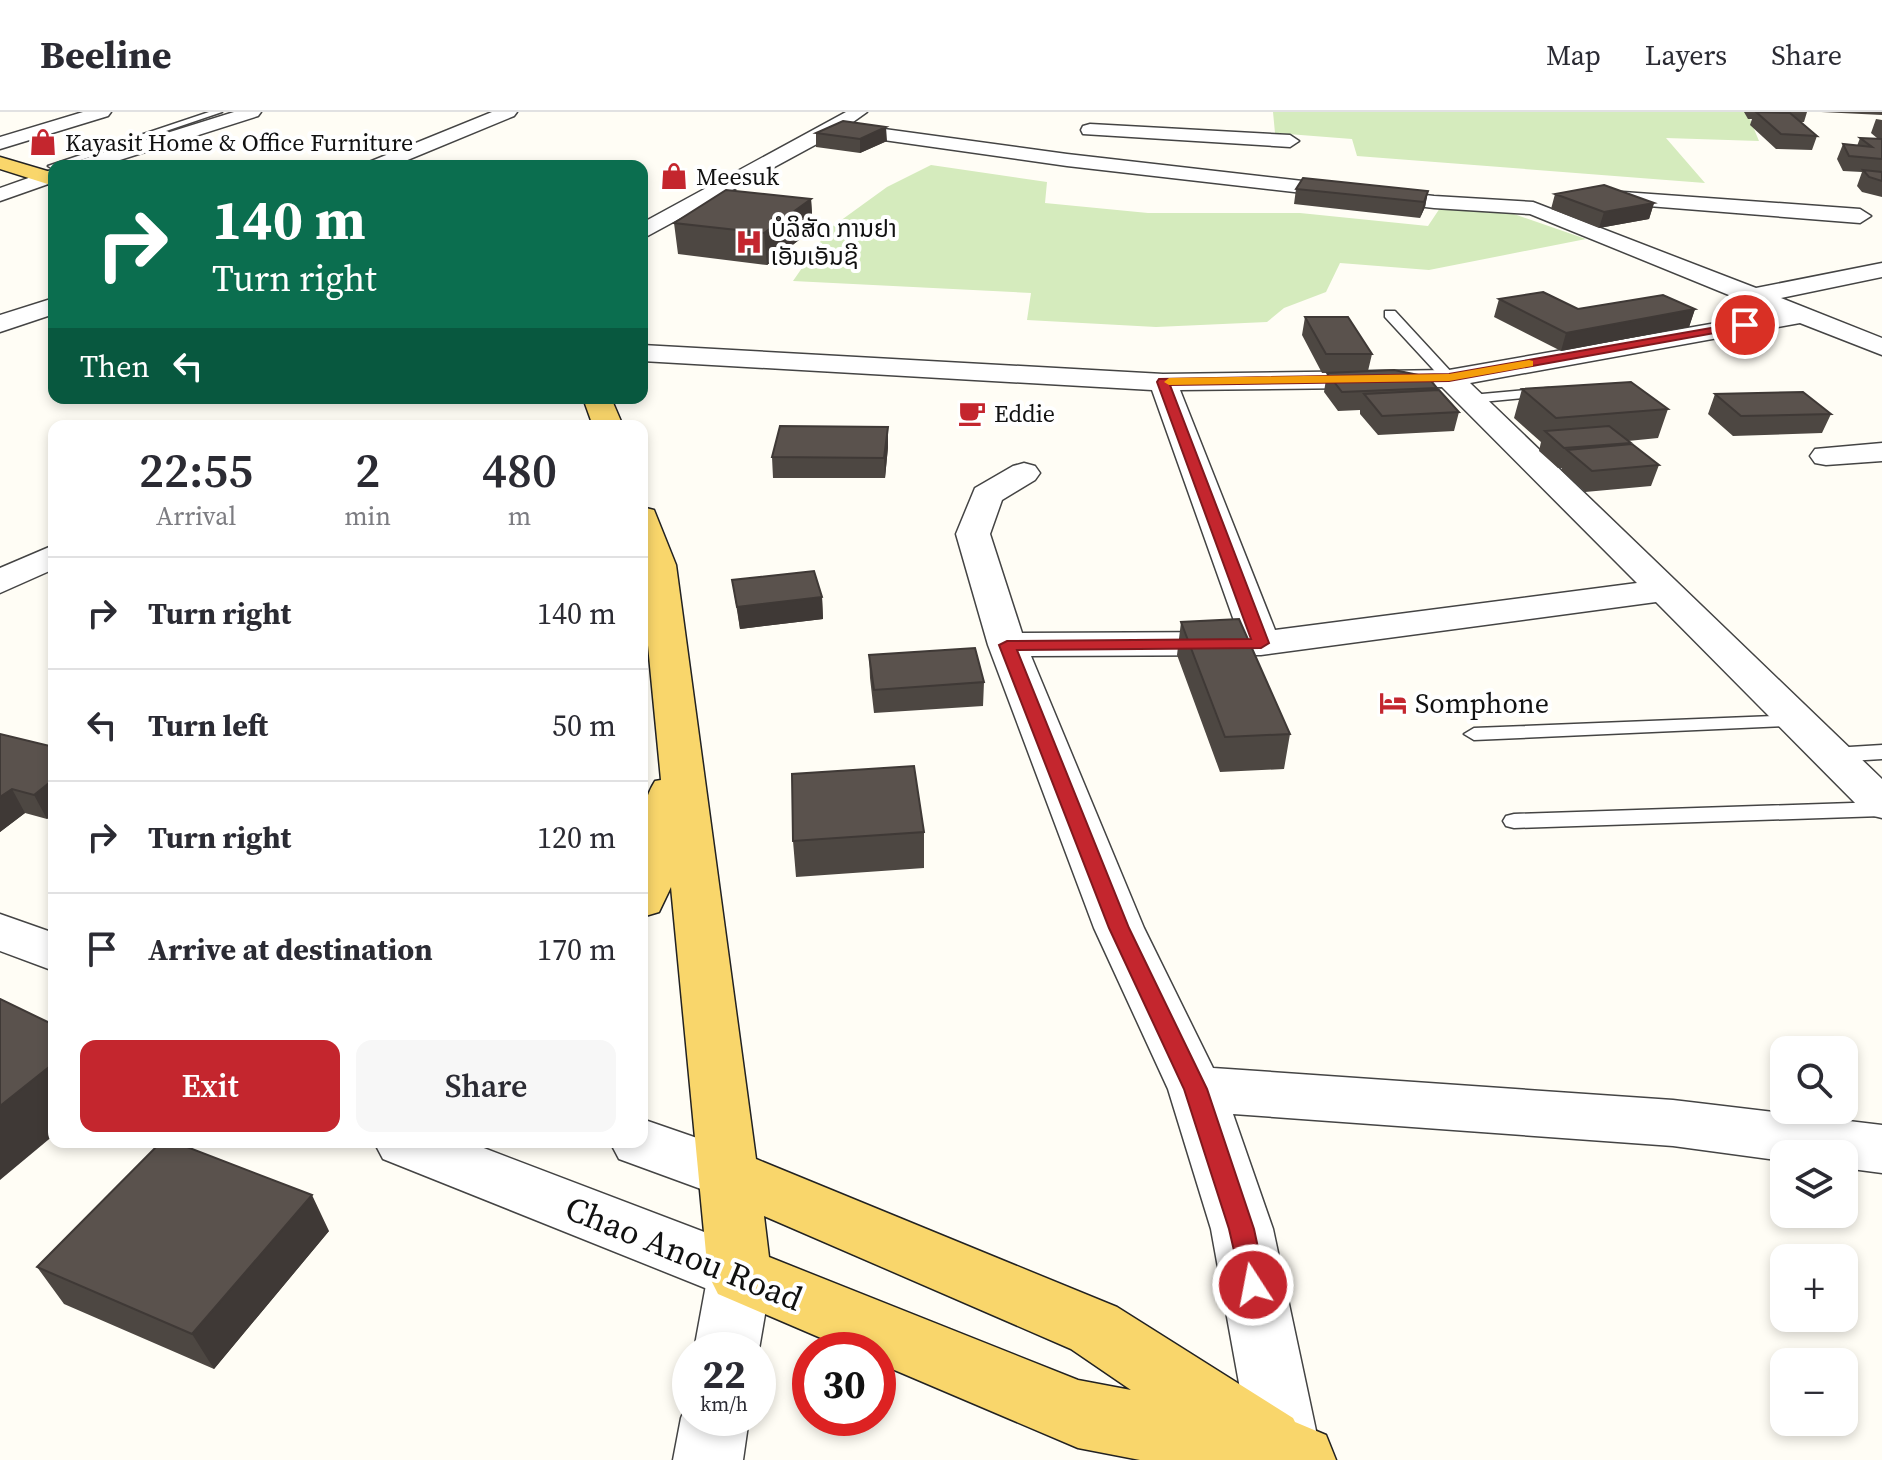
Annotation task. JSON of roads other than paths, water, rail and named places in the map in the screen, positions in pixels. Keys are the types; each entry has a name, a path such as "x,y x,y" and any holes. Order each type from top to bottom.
{"main road":[{"path":"0,151 48,171"},
{"path":"0,163 48,172"},
{"path":"648,535 658,565 652,595 680,734 740,1274"},
{"path":"648,885 661,854 680,734"},
{"path":"731,1175 1094,1328 1294,1457"},
{"name":"Chao Anou Road","path":"740,1274 1078,1414 1294,1457"}],"street":[{"path":"0,143 102,112"},
{"path":"100,160 252,112"},
{"path":"391,160 508,112"},
{"path":"648,229 858,112"},
{"path":"1067,160 1093,121 1290,141"},
{"path":"833,128 1067,160 1434,202 1533,208 1590,198 1623,198 1860,216"},
{"path":"0,195 48,175"},
{"path":"1533,208 1882,347"},
{"path":"1757,295 1882,270"},
{"path":"0,324 48,308"},
{"path":"648,353 979,375 1460,388 1804,315"},
{"path":"1163,382 1261,643"},
{"path":"1460,388 1882,806"},
{"path":"1826,456 1882,452"},
{"path":"1024,473 987,495 973,534 1007,645 1119,928 1196,1089 1242,1229 1294,1457"},
{"path":"0,582 48,559"},
{"path":"1007,645 1261,643 1665,590"},
{"path":"0,932 48,951"},
{"path":"1196,1089 1673,1123 1882,1149"},
{"path":"648,1145 731,1175"},
{"name":"Chao Anou Road","path":"418,1148 740,1274"},
{"path":"730,1332 740,1274"},
{"path":"708,1460 712,1436"}],"lane":[{"path":"87,160 218,112"},
{"path":"1390,314 1460,388 1561,391"},
{"path":"1474,734 1799,721"},
{"path":"1833,755 1882,752"},
{"path":"1514,821 1882,806"}],"place":[{"name":"Kayasit Home & Office Furniture","path":"43,142"},
{"name":"Meesuk","path":"674,176"},
{"name":"ບໍລິສັດ ການຢາ ເອັນເອັນຊີ","path":"749,242"},
{"name":"Eddie","path":"972,413"},
{"name":"Somphone","path":"1393,703"}]}
